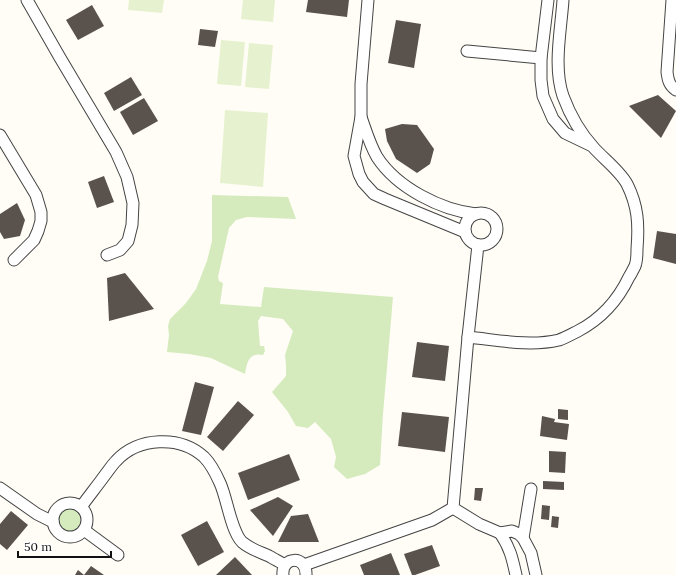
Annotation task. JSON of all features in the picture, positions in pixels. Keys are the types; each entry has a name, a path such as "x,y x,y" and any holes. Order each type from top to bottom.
{"street":[{"path":"27,0 116,152 127,177 133,203 132,225 128,241 120,250 107,256"},
{"path":"368,0 361,84 361,117 354,156 359,174 368,189 374,194 465,232"},
{"path":"548,0 542,58 541,80 543,96 553,119 565,133 592,146"},
{"path":"468,337 510,342 536,343 560,340 585,327 604,313 617,299 635,266 638,240 638,219 634,202 626,182 592,146 578,127 569,112 563,95 559,79 558,61 563,0"},
{"path":"672,0 666,72 668,82 676,90"},
{"path":"467,51 542,58"},
{"path":"361,117 372,148 377,157 387,171 398,181 433,201 462,212 476,214 480,213 492,217 497,226 497,232 496,237 488,244 478,245 473,243 465,232 465,227 469,219 476,214"},
{"path":"0,135 36,195 41,212 40,226 34,240 14,260"},
{"path":"453,508 468,337 478,245"},
{"path":"81,507 116,461 127,451 148,443 172,442 184,445 205,458 213,468 221,484 236,533 242,542 284,570 291,561 295,560 302,562 305,570 432,520 453,508"},
{"path":"0,488 37,514 53,522"},
{"path":"523,538 531,488"},
{"path":"70,502 81,507 87,520 84,530 80,534 68,537 58,532 54,527 53,522 55,510 64,503 70,502"},
{"path":"453,508 480,524 500,533 508,544 516,575"},
{"path":"84,530 118,554"},
{"path":"500,533 512,531 519,534 523,538 531,553 536,575"}],"green space":[{"path":"129,0 164,0 162,13 128,10"},
{"path":"243,0 275,0 273,22 241,19"},
{"path":"221,40 245,42 241,86 217,84"},
{"path":"249,43 273,45 269,89 245,87"},
{"path":"225,110 268,113 263,187 220,183"},
{"path":"212,195 288,197 296,219 247,217 236,220 229,228 218,277 219,281 223,283 220,304 261,307 264,287 393,297 380,465 365,474 347,479 334,467 336,457 331,439 315,422 308,428 296,426 288,412 272,392 286,376 285,355 293,331 283,319 261,316 258,321 260,346 264,346 265,351 263,355 258,354 250,359 245,374 211,358 167,352 169,335 168,326 170,319 186,303 196,289 207,261 212,241"},
{"path":"70,509 78,512 81,520 78,528 70,531 62,528 59,520 62,512"}],"building":[{"path":"308,0 349,0 347,17 306,12"},
{"path":"92,5 104,26 78,40 66,20"},
{"path":"396,20 421,24 414,68 388,63"},
{"path":"200,29 218,31 215,47 198,45"},
{"path":"131,77 142,95 114,111 104,93"},
{"path":"658,95 676,111 661,138 629,106"},
{"path":"144,98 158,121 133,135 120,112"},
{"path":"402,124 417,125 434,149 430,164 417,173 396,159 387,141 385,129"},
{"path":"104,176 114,202 97,208 88,182"},
{"path":"17,203 25,220 20,236 4,239 0,232 0,214"},
{"path":"657,231 676,234 676,264 653,258"},
{"path":"125,273 154,309 109,321 107,278"},
{"path":"417,342 449,346 445,381 412,377"},
{"path":"195,382 214,387 201,435 182,431"},
{"path":"238,401 254,415 223,451 207,437"},
{"path":"558,409 568,410 568,420 558,419"},
{"path":"402,412 449,417 445,452 398,446"},
{"path":"542,416 555,419 554,422 569,424 567,440 540,436"},
{"path":"549,451 566,452 565,473 549,472"},
{"path":"289,454 300,480 248,500 238,473"},
{"path":"543,481 564,482 564,490 543,489"},
{"path":"475,488 483,488 481,501 474,500"},
{"path":"278,497 293,506 273,536 250,510"},
{"path":"542,505 550,506 549,520 541,519"},
{"path":"11,511 28,525 7,550 0,544 0,524"},
{"path":"308,514 319,542 278,542 291,516"},
{"path":"552,516 559,517 558,528 551,527"},
{"path":"207,521 224,552 198,566 181,535"},
{"path":"432,545 440,566 412,575 404,554"},
{"path":"391,553 400,575 364,575 360,565"},
{"path":"235,557 252,575 216,575"},
{"path":"91,566 104,575 84,575"},
{"path":"78,570 84,575 75,575"}]}
